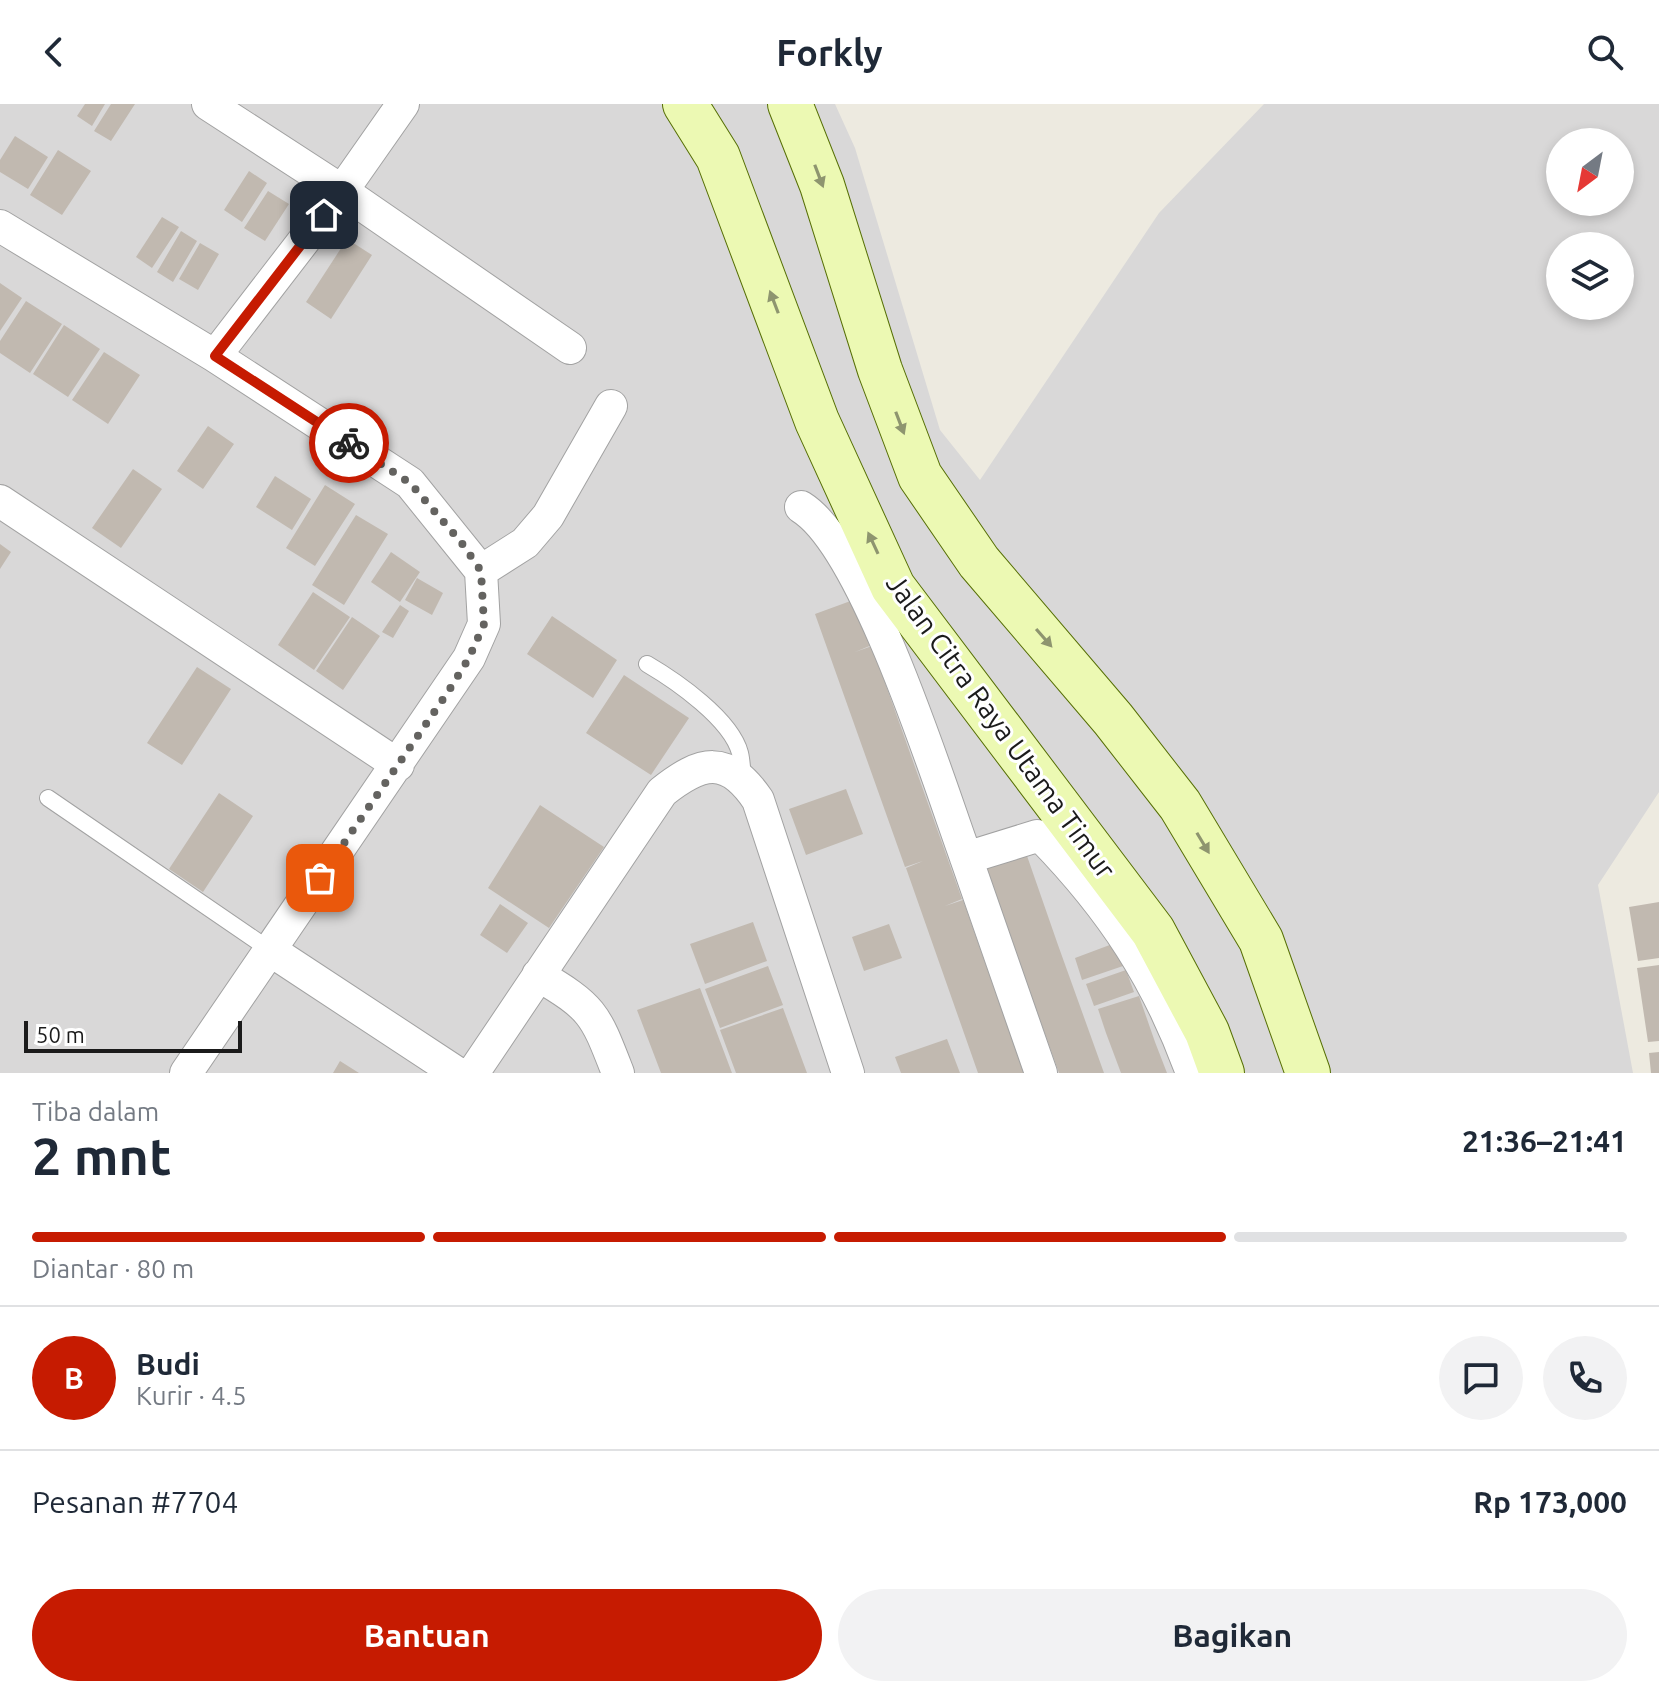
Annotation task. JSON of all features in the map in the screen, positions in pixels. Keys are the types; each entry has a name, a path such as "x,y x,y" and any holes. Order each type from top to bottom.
{"main road":[{"name":"Jalan Citra Raya Utama Timur","path":"685,104 718,157 817,421 893,587 1153,931 1207,1032 1222,1073"},
{"path":"790,104 822,185 880,370 920,476 979,562 1113,719 1180,805 1261,940 1308,1073"}],"street":[{"path":"208,104 342,191 570,348"},
{"path":"215,356 342,191 403,104"},
{"path":"0,226 215,356 410,483 481,571 484,624 469,658 186,1073"},
{"path":"481,571 525,543 548,516 611,406"},
{"path":"0,501 398,765"},
{"path":"801,507 816,519 841,554 880,630 910,699 1041,1073"},
{"path":"473,1073 662,792 688,771 707,766 743,778 758,800 848,1073"},
{"path":"966,858 1042,837 1080,876 1125,936 1167,1007 1192,1073"},
{"path":"270,950 457,1073"},
{"path":"538,975 570,994 595,1016 618,1073"}],"lane":[{"path":"647,664 677,682 710,712 740,751 743,778"},
{"path":"48,798 270,950"}],"shaded area":[{"path":"0,104 835,104 855,148 940,430 980,480 1159,213 1264,104 1659,104 1659,792 1598,885 1633,1073 0,1073"}],"building":[{"path":"85,104 105,104 92,126 77,116"},
{"path":"111,104 135,104 111,141 94,131"},
{"path":"15,136 48,157 28,189 0,172 0,160"},
{"path":"58,150 91,171 62,215 30,195"},
{"path":"249,171 267,183 242,222 224,210"},
{"path":"268,191 289,204 265,241 244,228"},
{"path":"162,217 179,227 152,268 136,257"},
{"path":"181,231 197,241 173,282 157,272"},
{"path":"347,239 372,255 331,319 306,302"},
{"path":"200,243 219,254 198,290 179,279"},
{"path":"0,283 22,298 0,331"},
{"path":"26,301 62,324 30,373 0,353 0,341"},
{"path":"64,325 100,349 68,397 33,374"},
{"path":"104,352 140,375 108,424 72,400"},
{"path":"208,426 234,444 203,489 177,471"},
{"path":"133,469 162,489 121,548 92,528"},
{"path":"275,476 311,499 292,530 256,507"},
{"path":"325,485 355,504 315,566 286,548"},
{"path":"356,515 388,534 344,605 312,585"},
{"path":"0,544 11,552 0,569"},
{"path":"391,552 420,572 400,602 371,582"},
{"path":"417,578 443,593 432,615 405,600"},
{"path":"313,592 350,617 314,670 278,645"},
{"path":"856,599 872,645 855,652 872,646 962,899 945,906 963,900 1024,1073 978,1073 906,868 923,861 905,867 815,614"},
{"path":"400,605 409,611 393,638 382,632"},
{"path":"552,616 617,660 593,698 527,654"},
{"path":"352,617 380,636 343,690 316,671"},
{"path":"197,667 231,689 182,765 147,743"},
{"path":"624,675 689,718 651,775 586,733"},
{"path":"846,789 863,834 806,855 789,809"},
{"path":"219,793 253,816 203,892 169,869"},
{"path":"540,805 604,847 549,928 488,888"},
{"path":"1026,853 1104,1073 1059,1073 985,867"},
{"path":"1659,902 1659,958 1638,961 1629,907"},
{"path":"500,904 528,923 507,953 480,935"},
{"path":"753,922 767,961 705,984 690,944"},
{"path":"889,924 902,958 864,971 852,937"},
{"path":"1115,943 1123,966 1082,980 1075,958"},
{"path":"1659,965 1659,1041 1648,1042 1637,968"},
{"path":"768,966 783,1005 720,1028 705,989"},
{"path":"1126,970 1134,992 1094,1006 1086,984"},
{"path":"700,988 732,1073 661,1073 637,1010"},
{"path":"1139,996 1167,1073 1121,1073 1106,1033 1098,1009"},
{"path":"783,1008 807,1073 736,1073 720,1030"},
{"path":"947,1039 960,1073 901,1073 895,1057"},
{"path":"1659,1052 1659,1073 1651,1073 1649,1053"},
{"path":"340,1061 359,1073 333,1073"}],"way so far":[{"path":"320,878 448,692 469,658 484,624 481,571 461,542 410,483 349,443"}],"route":[{"path":"324,215 215,356 349,443"}]}
